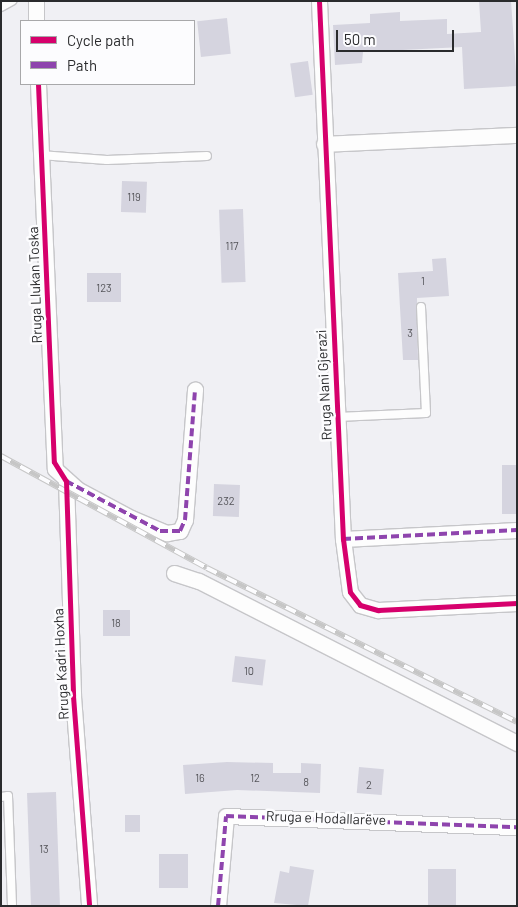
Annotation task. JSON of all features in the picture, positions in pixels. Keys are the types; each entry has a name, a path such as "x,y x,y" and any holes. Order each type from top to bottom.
{"street":[{"path":"36,1 36,20"},
{"name":"Rruga Nani Gjerazi","path":"319,1 343,540 350,592 367,608 517,603"},
{"name":"Rruga Llukan Toska","path":"38,85 54,462 66,481"},
{"path":"324,144 517,135"},
{"path":"66,481 160,531 180,531 185,520 195,389"},
{"name":"Rruga Kadri Hoxha","path":"66,481 73,696 89,906"},
{"path":"343,540 517,530"},
{"path":"174,573 199,581 517,744"},
{"name":"Rruga e Hodallarëve","path":"218,906 226,816 517,827"}],"lane":[{"path":"1,7 12,1"},
{"path":"40,155 107,160 207,156"},
{"path":"337,417 426,413 422,307"},
{"path":"1,797 8,796 12,906"}],"building":[{"path":"479,1 511,1 517,86 464,89 462,47 363,52 362,63 335,65 333,25 370,23 370,14 400,12 400,21 447,19 447,34 481,32"},
{"path":"227,18 231,54 201,57 197,21"},
{"path":"308,61 313,95 295,97 290,64"},
{"path":"122,181 147,182 146,213 121,212"},
{"path":"243,209 246,282 222,283 219,210"},
{"path":"446,258 449,296 417,298 418,360 403,360 398,273 433,271 432,259"},
{"path":"87,273 121,273 121,302 87,302"},
{"path":"502,465 517,465 517,514 502,514"},
{"path":"214,484 240,485 239,517 213,516"},
{"path":"103,610 130,610 130,636 103,636"},
{"path":"235,656 266,660 263,686 232,682"},
{"path":"227,762 273,763 273,773 301,773 301,763 321,764 320,793 237,790 185,794 183,765"},
{"path":"359,767 384,769 382,795 357,793"},
{"path":"56,792 60,906 31,906 27,793"},
{"path":"125,815 140,815 140,832 125,832"},
{"path":"159,854 188,854 188,888 159,888"},
{"path":"290,866 314,870 308,906 274,903 280,871 289,873"},
{"path":"428,869 456,869 456,906 428,906"}],"railway":[{"path":"1,456 207,568 517,722"}],"marked path":[{"path":"66,481 160,531 180,531 185,520 195,389"},
{"path":"343,539 517,530"},
{"path":"218,906 226,816 517,827"}],"cycle path":[{"path":"319,1 343,539 350,592 360,605 378,610 517,603"},
{"path":"38,85 54,462 66,481 73,696 89,906"}]}
